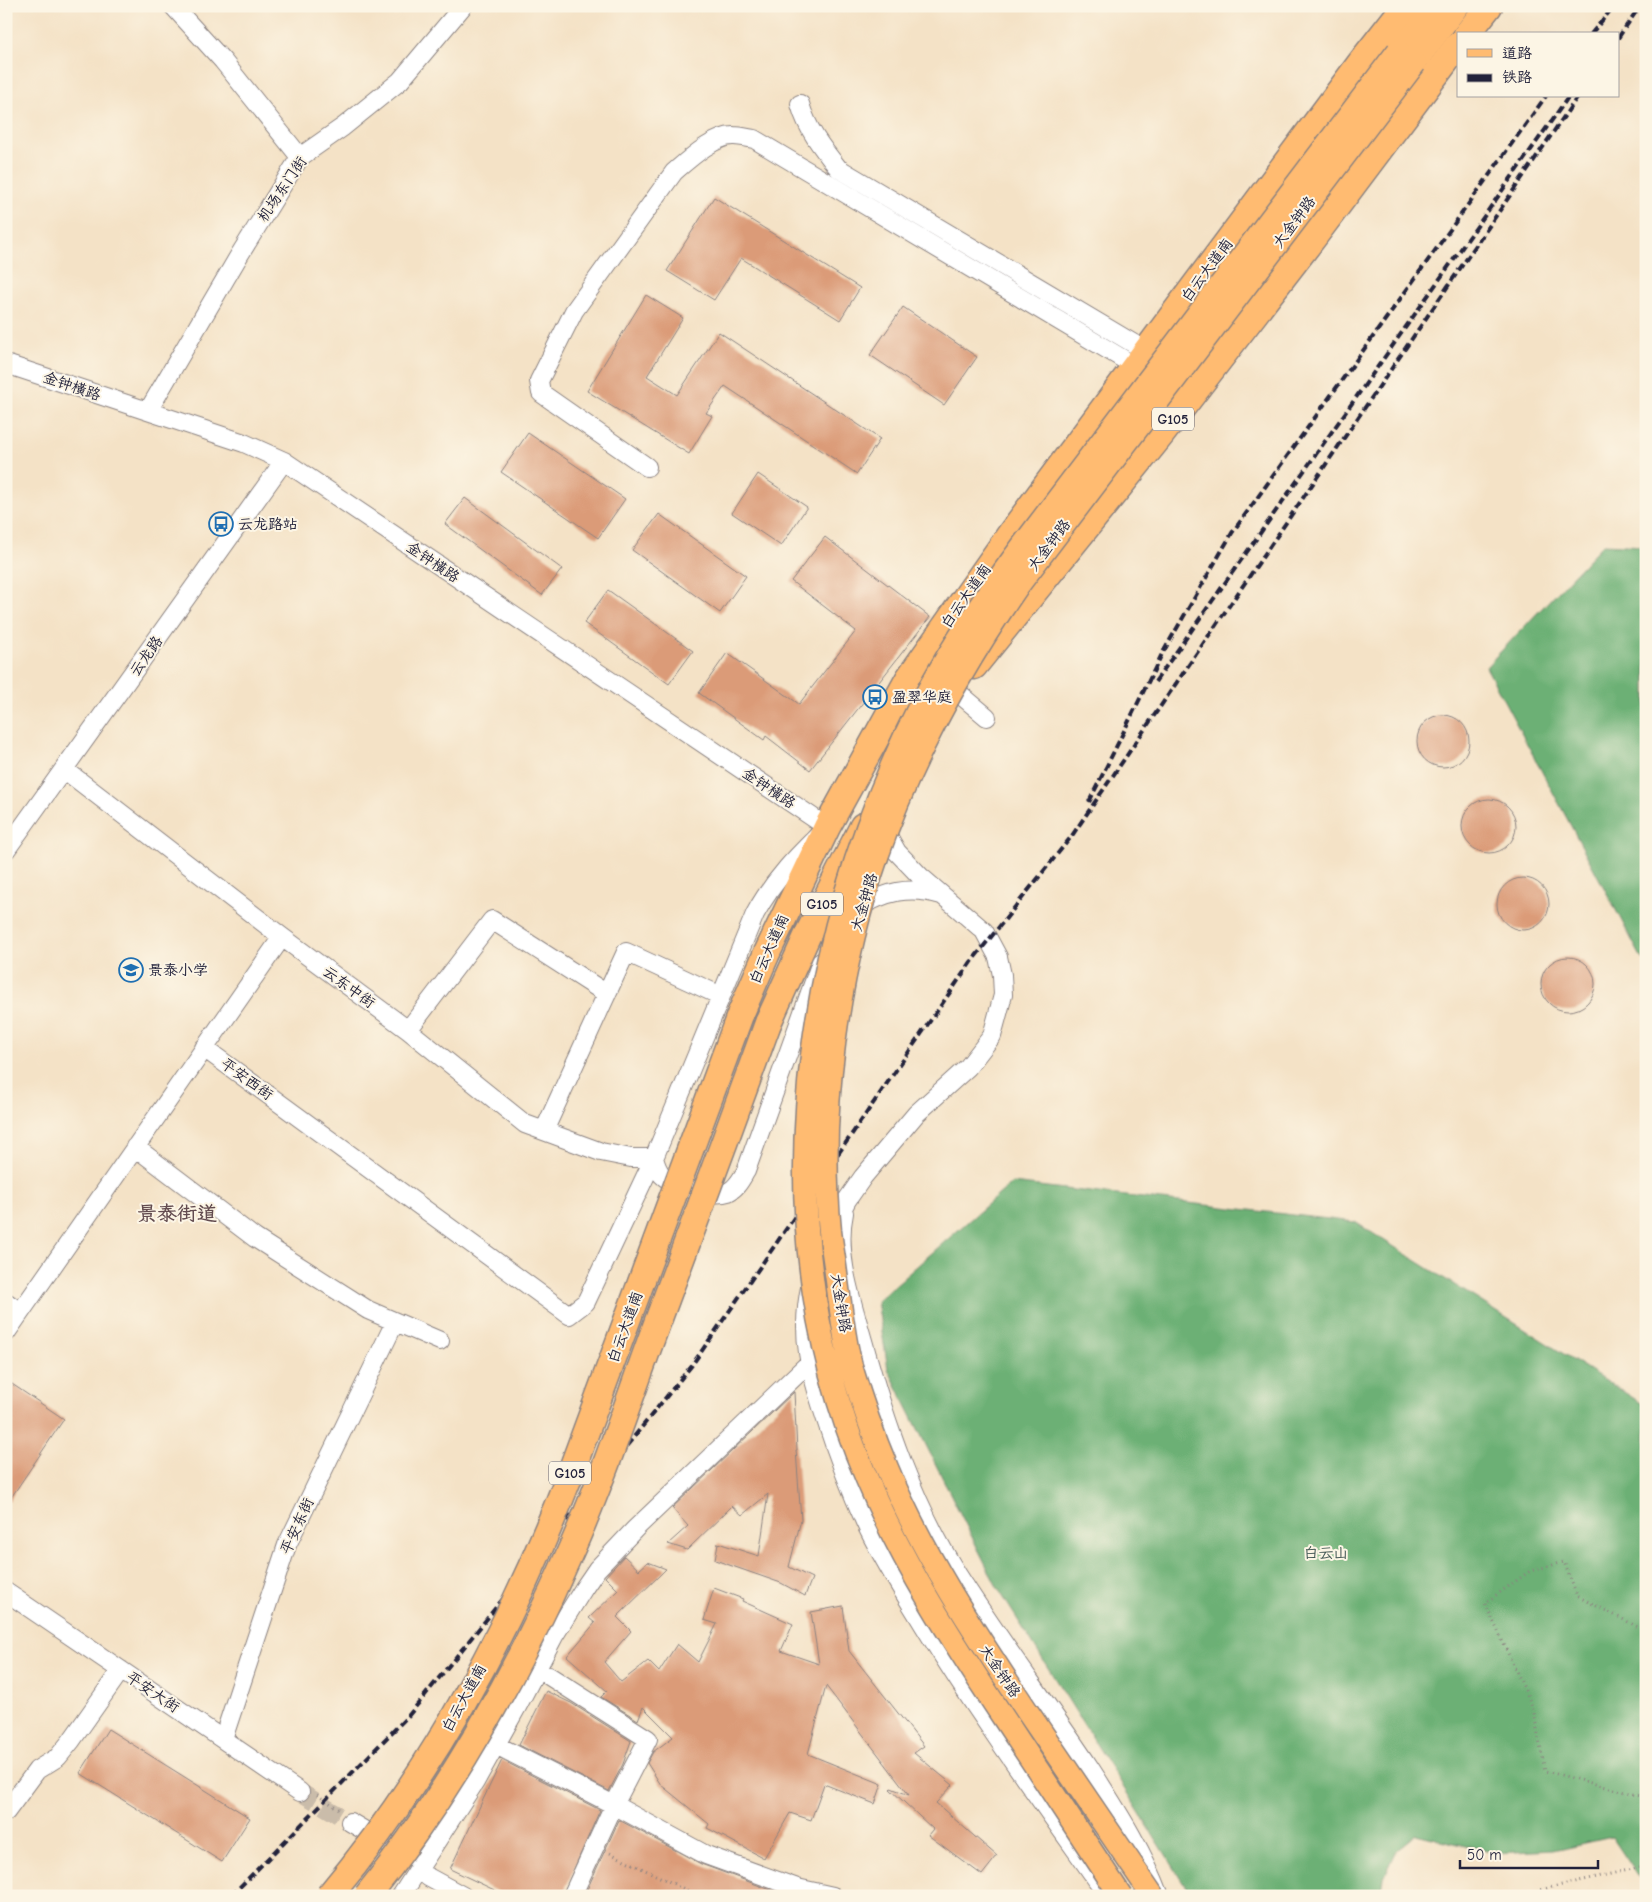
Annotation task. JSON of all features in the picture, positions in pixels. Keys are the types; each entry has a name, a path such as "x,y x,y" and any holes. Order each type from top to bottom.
{"highway":[{"name":"白云大道南","path":"329,1896 390,1816 443,1736 489,1653 527,1577 552,1522 740,1015 773,939 827,827 909,678 1001,548 1362,61 1405,6"},
{"path":"1469,32 1489,6"},
{"name":"白云大道南","path":"367,1896 410,1838 464,1754 512,1670 568,1558 618,1431 768,1023 827,895 884,790 913,745 955,690 1150,449 1313,238 1457,45"}],"main road":[{"name":"大金钟路","path":"1153,1896 958,1607 929,1555 886,1467 850,1363 830,1230 827,1152 830,1086 842,993 854,937 878,855 896,807 924,744 971,657 1017,587 1406,57 1432,6"},
{"name":"大金钟路","path":"1121,1896 938,1618 885,1521 865,1475 844,1418 828,1368 807,1231 806,1126 817,1015 835,930 866,828 906,733 959,636 993,585 1032,533 1406,57 1458,6"}],"street":[{"path":"174,6 223,61 300,157"},
{"name":"机场东门街","path":"148,411 240,254 300,157 343,127 400,80 463,6"},
{"path":"800,104 816,140 838,168 1141,359"},
{"path":"647,467 542,393 539,381 574,311 674,172 695,155 720,139 734,135 754,139 1141,359"},
{"name":"金钟横路","path":"6,364 244,443 284,461 827,827"},
{"name":"云龙路","path":"6,850 284,461"},
{"path":"955,690 987,717"},
{"name":"云东中街","path":"65,770 282,937 408,1030 525,1124 601,1152 631,1158 654,1158"},
{"path":"827,827 790,863 766,893 755,914 654,1158 658,1170 664,1177 693,1189 714,1194 729,1191 739,1184 746,1171 856,862 884,790"},
{"path":"884,790 882,811 888,836 897,852 920,876 984,931 998,957 1004,996 992,1036 968,1068 916,1114 863,1177 847,1200 815,1264 805,1307 805,1337 809,1363 836,1452 866,1523 902,1590 960,1685 1110,1896"},
{"path":"836,919 881,895 905,890 927,891 944,896"},
{"path":"408,1030 492,920 606,994"},
{"path":"6,1333 13,1307 135,1147 282,937"},
{"path":"544,1131 626,952 721,996"},
{"name":"平安西街","path":"204,1048 569,1315 586,1302 654,1158"},
{"path":"135,1147 255,1238 368,1310 440,1341"},
{"path":"847,1200 842,1224 844,1265 875,1385 901,1458 926,1518 957,1573 1121,1816 1149,1866 1160,1896"},
{"name":"平安东街","path":"223,1739 287,1545 395,1322"},
{"path":"401,1896 425,1870 451,1820 496,1745 554,1636 597,1569 635,1528 809,1363"},
{"name":"平安大街","path":"6,1592 300,1792"},
{"path":"6,1812 37,1770 58,1757 71,1741 121,1670"},
{"path":"549,1676 648,1739 614,1805 572,1896"},
{"path":"496,1745 614,1805 706,1855 797,1888 828,1895"},
{"path":"350,1822 463,1896"}],"path":[{"path":"1646,1631 1577,1596 1564,1562 1530,1571 1485,1602 1533,1708 1545,1771 1641,1796 1646,1800"},
{"path":"596,1847 699,1896"},
{"path":"1528,1896 1535,1891 1646,1866"}],"green space":[{"path":"1603,544 1646,546 1646,962 1641,957 1486,667"},
{"name":"白云山","path":"1012,1183 1355,1222 1646,1406 1646,1888 1612,1837 1554,1850 1495,1853 1417,1834 1397,1850 1384,1878 1381,1896 1192,1896 997,1587 888,1369 877,1301"}],"building":[{"path":"714,197 860,288 840,320 741,258 714,300 667,271"},
{"path":"646,295 683,318 647,376 677,395 719,332 880,439 857,474 725,386 706,413 712,416 689,454 587,391"},
{"path":"903,307 977,357 944,405 870,355"},
{"path":"528,433 625,499 598,538 501,472"},
{"path":"758,474 807,507 781,546 732,513"},
{"path":"465,498 562,569 542,595 445,524"},
{"path":"659,514 746,576 720,613 632,550"},
{"path":"825,537 930,617 810,770 766,736 764,740 699,693 727,653 799,704 856,631 791,581"},
{"path":"608,590 693,651 669,684 584,623"},
{"path":"1438,715 1448,715 1462,722 1469,736 1469,746 1462,760 1448,767 1438,767 1428,763 1421,756 1417,746 1417,736 1421,726 1428,719"},
{"path":"1489,799 1508,807 1516,826 1508,845 1489,853 1470,845 1462,826 1470,807"},
{"path":"1518,878 1528,878 1542,885 1549,899 1549,909 1542,923 1528,930 1518,930 1508,926 1501,919 1497,909 1497,899 1501,889 1508,882"},
{"path":"1568,957 1587,965 1595,984 1587,1003 1568,1011 1549,1003 1541,984 1549,965"},
{"path":"6,1380 64,1419 6,1505"},
{"path":"794,1392 801,1520 789,1567 812,1578 805,1596 781,1583 715,1560 718,1543 759,1556 768,1494 742,1515 732,1506 687,1550 668,1544 688,1526 672,1508"},
{"path":"624,1556 639,1570 648,1562 666,1569 617,1617 631,1631 604,1662 621,1682 648,1661 659,1672 677,1644 698,1662 717,1624 704,1620 714,1588 743,1599 742,1601 793,1624 781,1651 819,1664 811,1612 843,1606 849,1651 924,1746 914,1753 953,1785 936,1803 997,1856 982,1875 928,1835 933,1829 890,1789 909,1795 826,1686 808,1754 882,1784 875,1804 824,1784 811,1820 790,1813 764,1858 707,1828 709,1824 661,1785 647,1763 653,1752 673,1737 643,1707 638,1720 601,1697 607,1691 567,1656 595,1623 589,1618 618,1590 605,1577"},
{"path":"546,1691 571,1703 631,1741 623,1764 609,1791 519,1745"},
{"path":"108,1729 250,1818 222,1862 80,1773"},
{"path":"502,1760 600,1810 562,1896 507,1896 450,1869"},
{"path":"619,1820 701,1864 787,1896 584,1896"}],"tunnel":[{"path":"300,1792 350,1822"}],"railway":[{"path":"1593,32 1614,6"},
{"path":"1620,35 1640,6"},
{"path":"1089,802 1162,654 1232,533 1545,98"},
{"path":"1155,682 1568,98"},
{"path":"231,1896 409,1715 692,1365 971,962 1071,837 1577,98"}],"place":[{"name":"云龙路站","path":"221,524"},
{"name":"盈翠华庭","path":"875,697"},
{"name":"景泰小学","path":"131,970"}],"district":[{"name":"景泰街道","path":"177,1213"}]}
